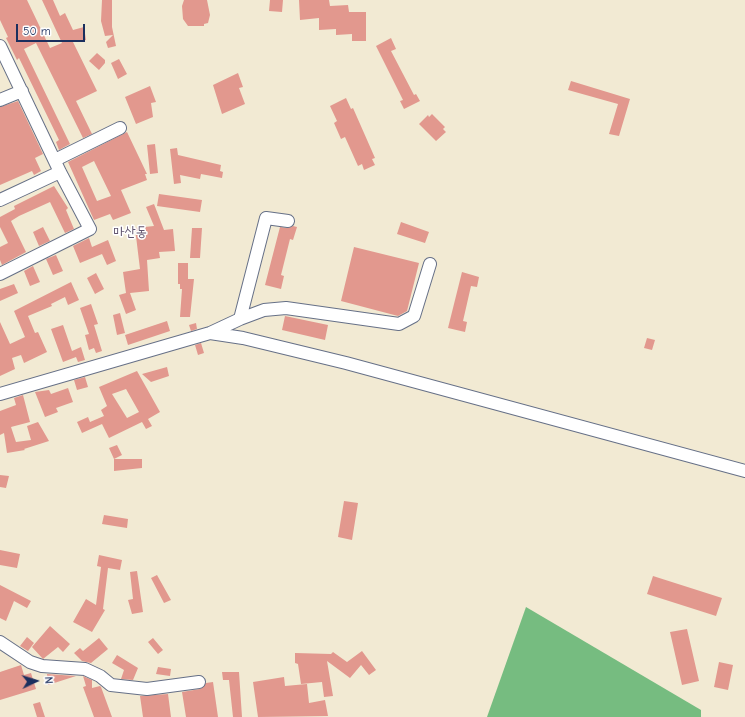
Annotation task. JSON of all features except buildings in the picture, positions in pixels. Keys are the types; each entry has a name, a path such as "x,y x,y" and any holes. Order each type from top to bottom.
{"street":[{"path":"0,46 60,172 90,229 0,274"},
{"path":"0,100 22,91"},
{"path":"55,160 120,128"},
{"path":"0,200 60,172"},
{"path":"240,319 266,218 288,222"},
{"path":"0,394 210,333 264,310 286,308 399,324 414,316 430,264"},
{"path":"210,333 243,338 346,363 745,471"},
{"path":"0,642 30,662 42,666 85,669 100,676 111,685 146,689 199,682"}],"green space":[{"path":"526,607 701,710 701,717 487,717"}],"district":[{"name":"마산동","path":"130,232"}]}
